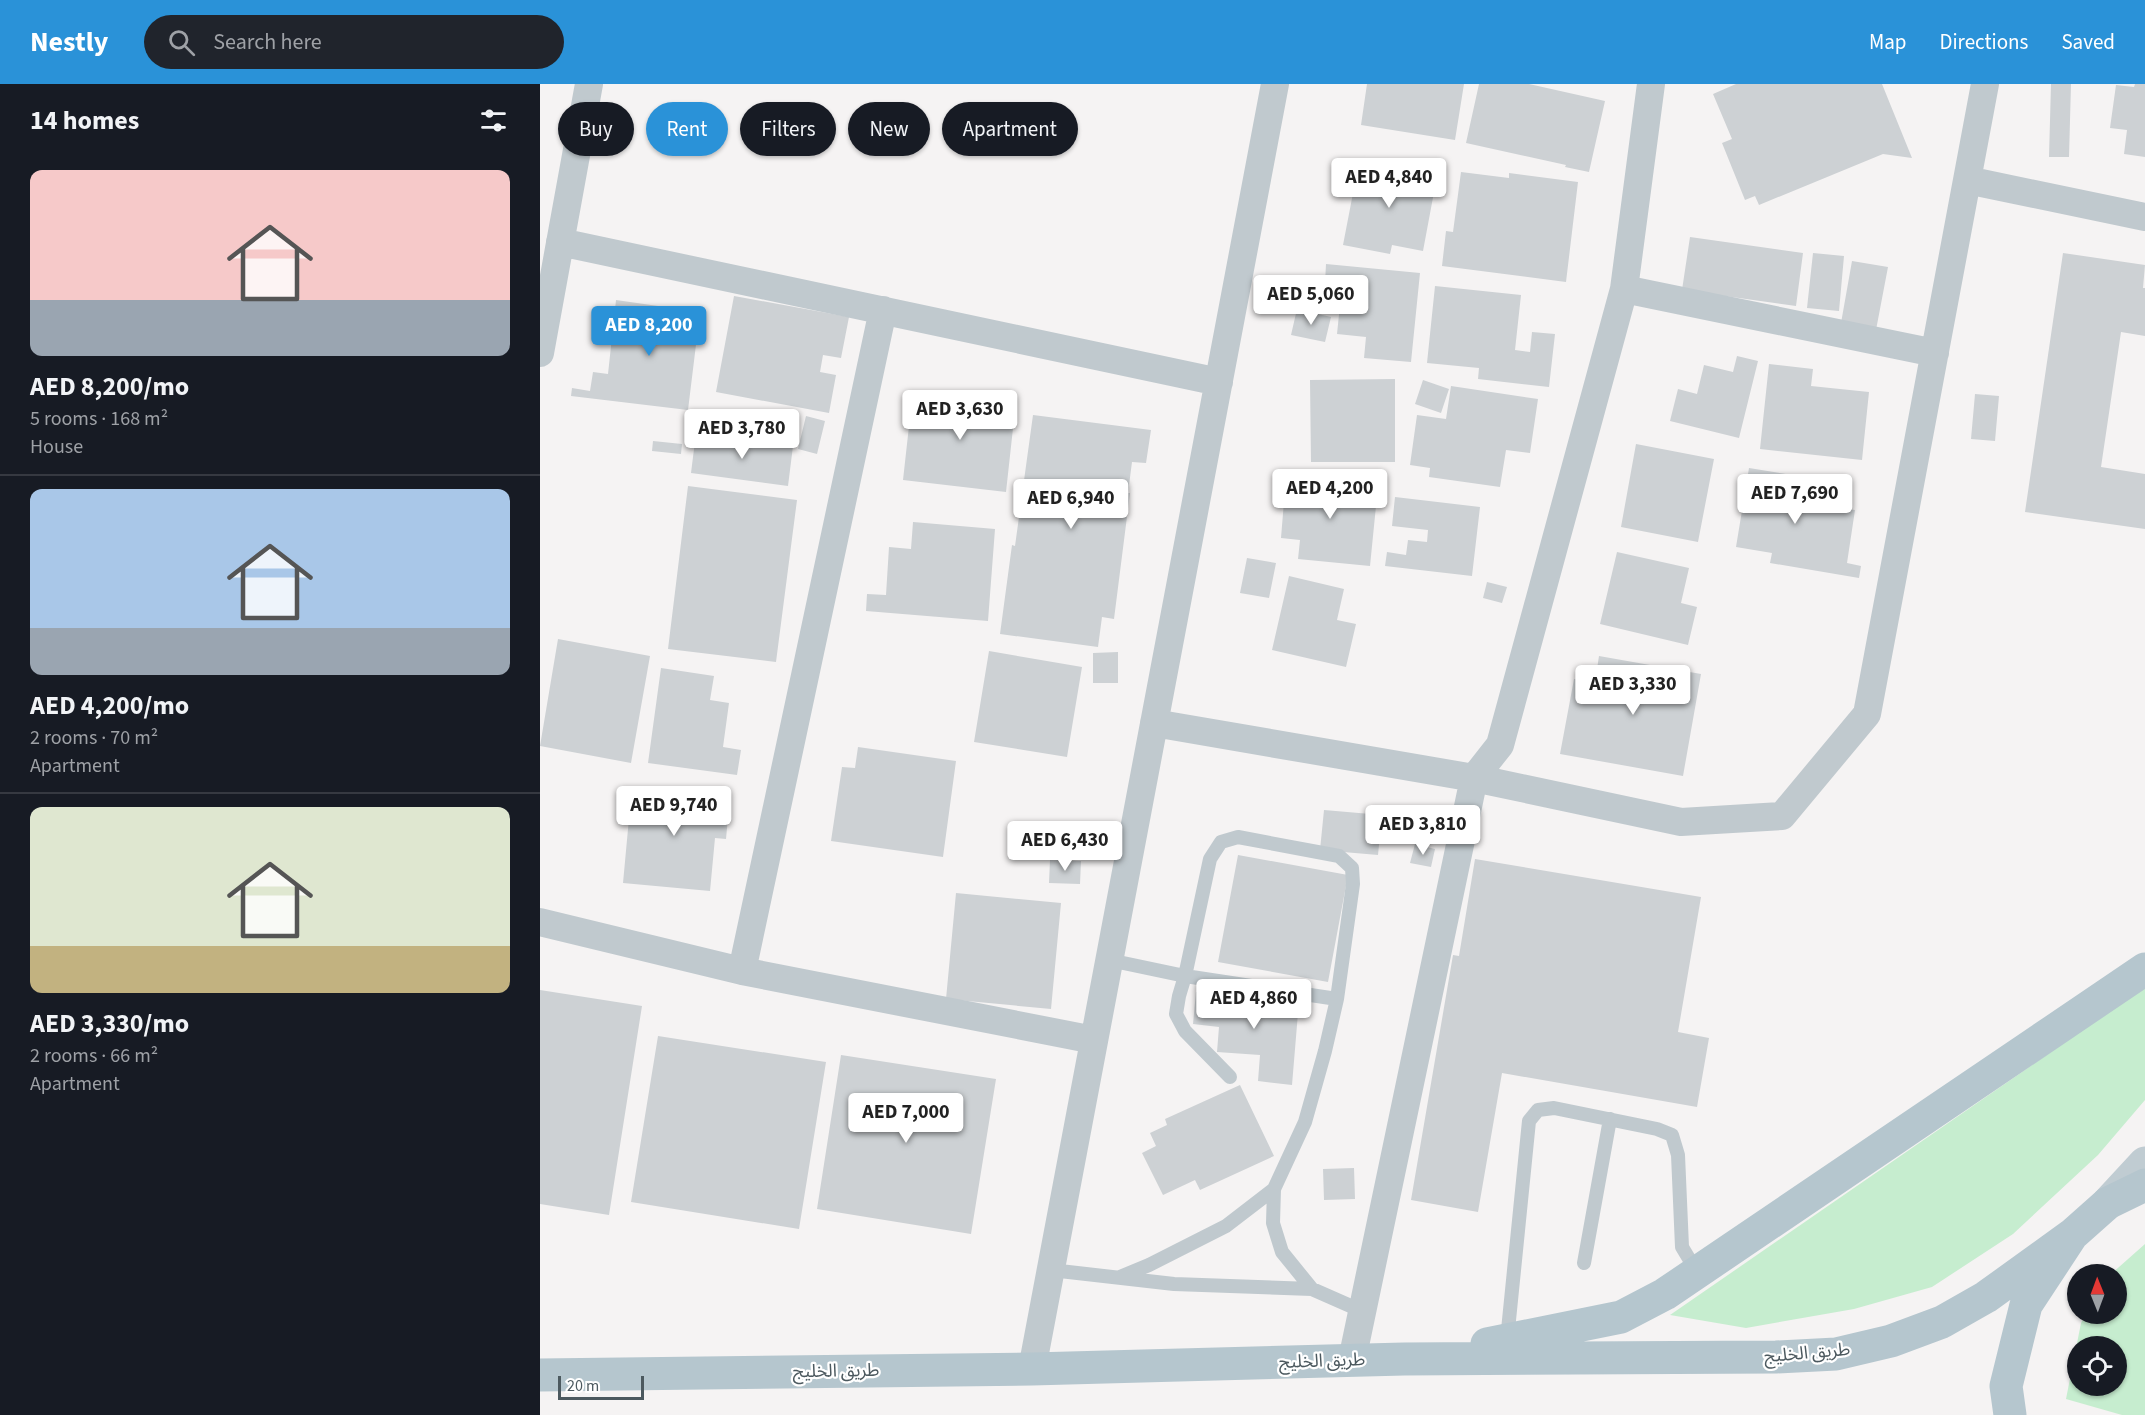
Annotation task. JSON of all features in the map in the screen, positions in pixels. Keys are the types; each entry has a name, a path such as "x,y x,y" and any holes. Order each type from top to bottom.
{"main road":[{"path":"1404,1359 1621,1317 1665,1294 2145,969"},
{"path":"2010,1415 2006,1386 2026,1305 2072,1235 2108,1203 2145,1185"},
{"name":"طريق الخليج","path":"540,1375 1032,1369 1404,1359 1765,1357 1836,1354 1891,1341 1942,1322 1986,1296 2072,1235"}],"street":[{"path":"540,353 544,303 560,242 589,84"},
{"path":"1032,1369 1275,84"},
{"path":"1352,1360 1474,778 1500,745 1624,289 1651,84"},
{"path":"1154,723 1474,778 1681,822 1782,816 1867,714 1985,84"},
{"path":"1967,180 2145,217"},
{"path":"560,242 1219,382"},
{"path":"1624,289 1935,353"},
{"path":"742,971 883,310"},
{"path":"540,922 742,971 1094,1040"},
{"path":"2108,1203 2145,1163"}],"lane":[{"path":"1230,1077 1185,1031 1176,1014 1210,859 1221,842 1238,837 1339,856 1352,868 1353,884 1337,999 1305,1122 1274,1189 1274,1223 1282,1252 1312,1289"},
{"path":"1109,960 1185,976 1337,999"},
{"path":"1507,1340 1529,1121 1538,1110 1554,1108 1657,1129 1672,1135 1678,1155 1682,1247 1698,1272"},
{"path":"1584,1263 1610,1119"},
{"path":"1117,1278 1149,1265 1226,1226 1274,1189"},
{"path":"1051,1270 1174,1284 1312,1289 1362,1311"}],"green space":[{"path":"2145,987 2145,1100 2098,1155 2013,1234 1932,1287 1854,1309 1746,1328 1670,1315"},
{"path":"2145,1244 2145,1415 2122,1415 2066,1399 2067,1394 2067,1396 2127,1396 2127,1336 2078,1336 2081,1324 2127,1324 2127,1264 2122,1264"}],"building":[{"path":"1367,84 1464,84 1455,140 1361,125"},
{"path":"1479,84 1529,84 1605,101 1589,172 1466,143"},
{"path":"1736,84 1882,84 1912,158 1883,154 1759,205 1755,196 1745,200 1722,143 1732,139 1713,94"},
{"path":"2051,84 2071,84 2069,157 2049,157"},
{"path":"2135,84 2145,84 2145,157 2124,154 2127,130 2110,128 2116,85 2134,87"},
{"path":"1359,162 1437,176 1423,251 1392,245 1390,254 1343,245"},
{"path":"1461,172 1509,178 1509,173 1578,182 1566,282 1442,266 1446,231 1453,232"},
{"path":"1690,237 1803,253 1796,306 1682,290"},
{"path":"1813,253 1844,256 1839,311 1807,308"},
{"path":"2063,253 2145,265 2143,288 2145,288 2145,336 2121,332 2101,467 2145,474 2145,529 2025,512"},
{"path":"1852,261 1888,267 1876,330 1841,323"},
{"path":"1326,264 1420,273 1411,362 1364,358 1366,337 1337,334 1342,285 1325,283"},
{"path":"1435,286 1521,295 1515,350 1530,352 1532,332 1555,334 1549,387 1478,379 1479,368 1427,363"},
{"path":"734,296 849,317 841,358 823,355 820,372 836,375 829,413 716,392"},
{"path":"616,300 700,312 688,410 571,396 572,388 590,391 593,372 608,374"},
{"path":"1297,309 1331,317 1325,342 1291,335"},
{"path":"1737,356 1758,361 1739,438 1670,421 1678,389 1697,394 1704,365 1733,372"},
{"path":"1769,364 1813,369 1811,386 1869,392 1862,460 1760,449"},
{"path":"1395,379 1395,462 1311,462 1310,380"},
{"path":"1423,380 1449,389 1441,413 1415,404"},
{"path":"1451,386 1538,399 1530,453 1506,450 1500,487 1429,477 1430,468 1410,465 1417,415 1446,419"},
{"path":"913,390 1016,401 1006,492 903,480"},
{"path":"1975,394 1999,396 1995,441 1971,439"},
{"path":"1033,415 1151,430 1146,463 1132,462 1114,619 1102,617 1098,647 1000,634"},
{"path":"806,416 825,421 817,454 798,449"},
{"path":"696,433 793,446 788,486 691,473"},
{"path":"653,441 682,444 681,454 652,451"},
{"path":"1636,444 1714,459 1698,542 1621,527"},
{"path":"1749,468 1816,479 1812,504 1855,510 1847,563 1861,566 1859,578 1770,563 1772,553 1736,547"},
{"path":"1286,477 1378,486 1370,566 1298,559 1300,540 1281,538"},
{"path":"688,486 797,500 776,662 668,649"},
{"path":"1395,497 1480,507 1472,576 1385,566 1387,552 1406,555 1408,540 1427,542 1428,530 1392,526"},
{"path":"913,522 995,529 988,621 866,611 867,594 886,595 889,547 911,549"},
{"path":"1617,552 1689,568 1681,603 1697,607 1688,645 1600,624"},
{"path":"1247,558 1276,563 1269,598 1240,593"},
{"path":"1289,576 1344,589 1337,620 1356,624 1346,667 1272,650"},
{"path":"1487,582 1507,587 1502,603 1483,598"},
{"path":"558,639 650,656 631,763 540,746"},
{"path":"989,651 1082,667 1067,757 974,742"},
{"path":"1118,652 1118,683 1093,683 1093,653"},
{"path":"1599,656 1701,674 1683,776 1560,754 1574,679 1595,682"},
{"path":"661,668 714,676 710,700 729,703 723,747 741,750 737,775 648,763"},
{"path":"858,747 956,761 943,857 831,841 842,767 855,768"},
{"path":"632,786 730,795 726,839 715,838 710,891 623,883"},
{"path":"1324,810 1382,815 1378,855 1320,850"},
{"path":"1415,844 1435,849 1431,867 1410,863"},
{"path":"1238,855 1348,875 1328,982 1218,962"},
{"path":"1475,859 1701,897 1678,1032 1709,1038 1697,1107 1502,1073 1478,1212 1411,1200 1453,955 1459,956"},
{"path":"1050,860 1081,861 1080,884 1049,883"},
{"path":"956,893 1061,903 1051,1009 946,999"},
{"path":"540,990 642,1006 609,1215 540,1204"},
{"path":"1196,992 1299,1001 1292,1085 1258,1081 1260,1055 1217,1052 1219,1027 1193,1024"},
{"path":"658,1036 826,1062 799,1229 631,1202"},
{"path":"841,1055 996,1079 971,1234 817,1209"},
{"path":"1240,1085 1274,1156 1200,1190 1195,1180 1163,1195 1142,1153 1156,1146 1150,1133 1167,1125 1165,1119"},
{"path":"1354,1168 1355,1199 1324,1200 1323,1169"}]}
